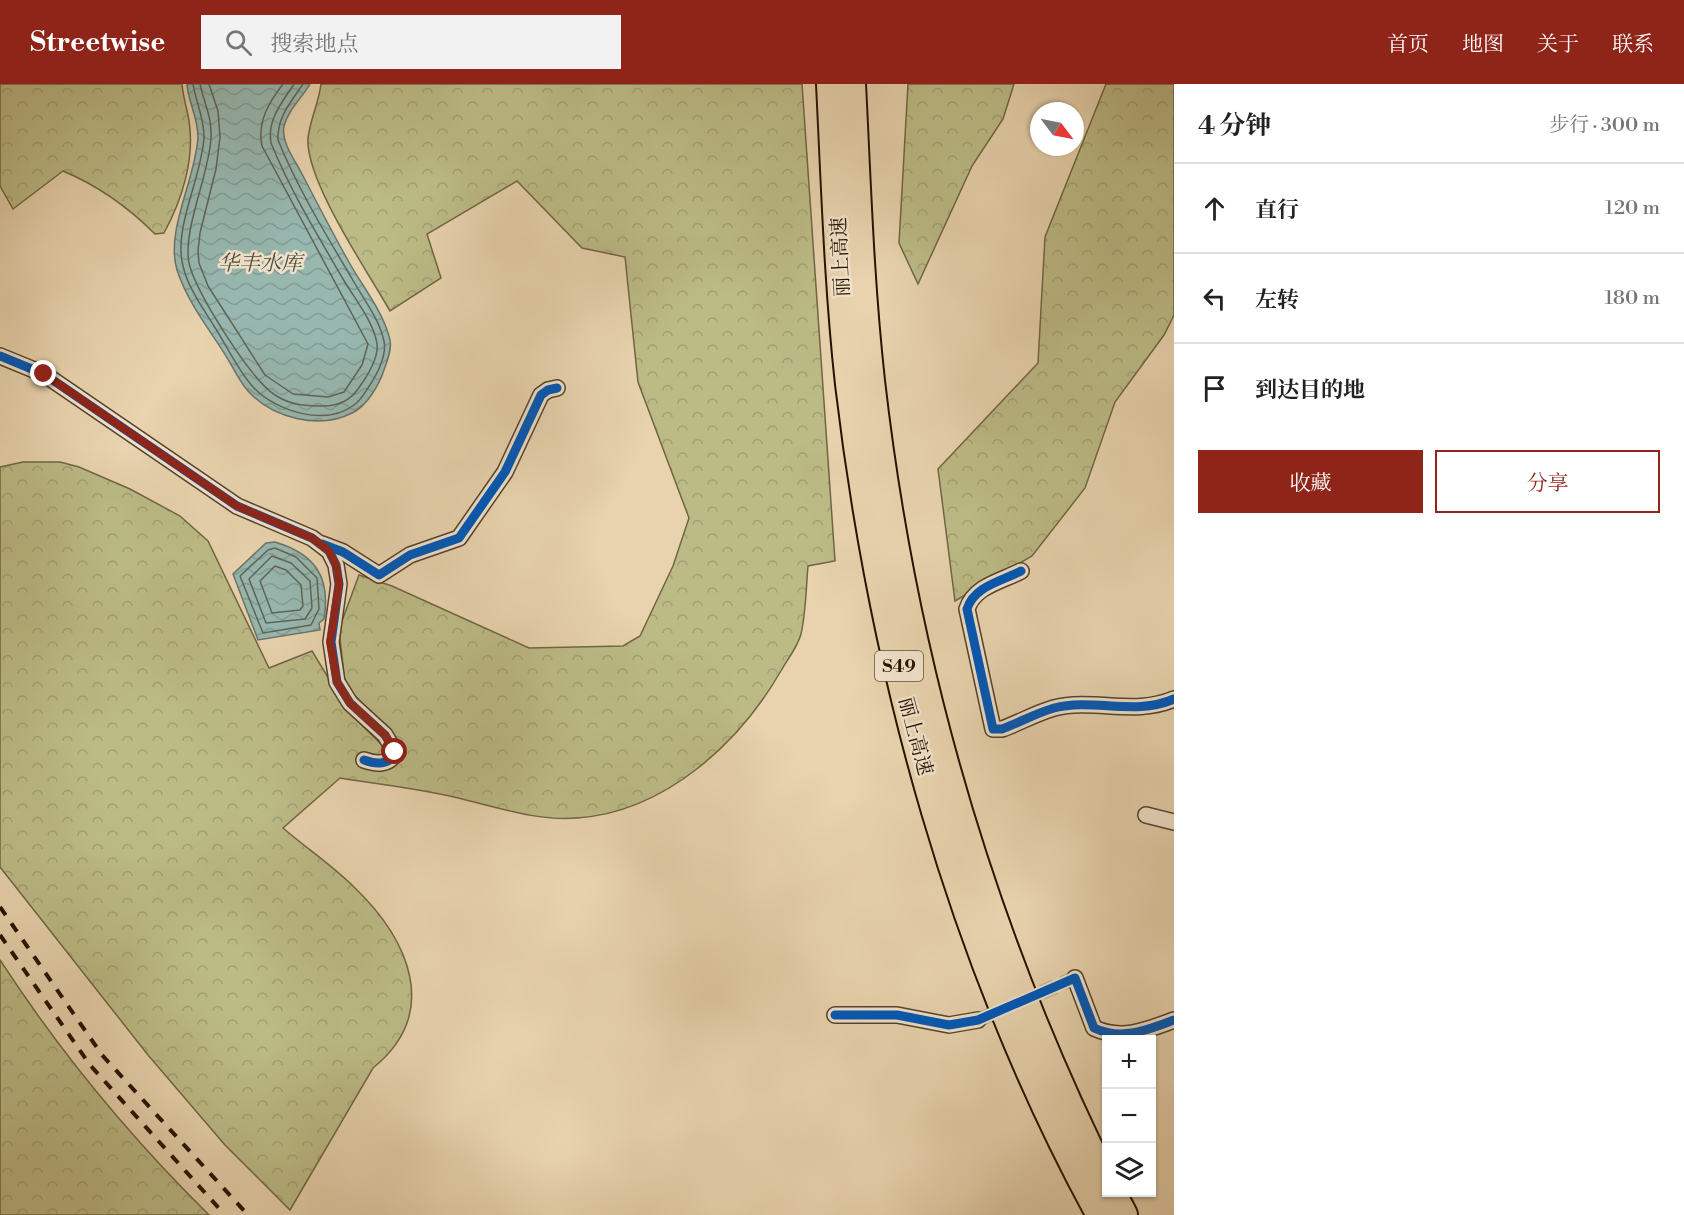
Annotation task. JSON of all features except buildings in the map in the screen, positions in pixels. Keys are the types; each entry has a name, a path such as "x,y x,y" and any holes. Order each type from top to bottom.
{"highway":[{"name":"丽上高速","path":"831,84 839,250 850,382 870,524 898,664 934,803 981,948 1033,1078 1101,1215"},
{"name":"丽上高速","path":"851,84 859,249 870,380 888,510 913,638 957,808 1004,951 1052,1070 1102,1174"},
{"path":"1114,1197 1124,1215"}],"street":[{"path":"0,356 44,374 237,506 343,552 379,575 410,555 459,538 505,472 541,395 557,388"},
{"path":"322,544 329,551 336,565 339,584 330,642 337,682 350,703 385,735 395,752 390,760 382,764 364,760"},
{"path":"1021,571 983,589 972,599 967,609 993,729 1002,729 1054,708 1094,705 1130,708 1160,705 1174,699"},
{"path":"1146,815 1174,822"},
{"path":"1075,978 1094,1028 1104,1033 1141,1032 1174,1020"},
{"path":"835,1015 897,1016 949,1024 978,1020"}],"green space":[{"path":"0,84 182,84 189,121 190,150 186,179 164,233 155,234 134,214 112,198 89,183 63,171 13,209 0,186"},
{"path":"321,84 802,84 835,561 808,566 800,639 765,696 745,723 697,769 669,788 640,803 609,813 577,818 548,818 521,814 451,796 340,778 283,828 346,879 373,907 402,952 410,976 412,1000 407,1023 394,1046 373,1068 290,1210 225,1145 148,1055 0,867 0,467 23,462 60,462 79,467 130,489 180,516 208,541 269,668 312,651 349,712 397,760 396,740 345,685 339,629 359,575 392,586 529,648 623,646 640,636 673,566 689,518 638,382 625,257 582,248 517,181 427,234 441,278 390,311 340,226 316,177 308,138"},
{"path":"908,84 1014,84 1003,119 972,166 918,284 899,243"},
{"path":"1106,84 1174,84 1174,315 1164,335 1115,402 1085,488 1032,556 955,601 938,469 1038,363 1045,237 1077,156 1084,156 1084,139"},
{"path":"0,960 47,1028 124,1125 209,1215 0,1215"}],"water":[{"name":"华丰水库","path":"187,84 310,84 286,120 284,138 344,253 378,310 390,340 389,355 379,382 367,400 352,413 325,421 311,421 283,414 258,400 242,383 186,293 174,255 178,222 198,137"},
{"path":"275,542 301,553 317,569 325,591 324,619 319,623 320,630 258,640 233,574 266,543"}],"tunnel":[{"path":"978,1020 1075,978"}],"railway":[{"path":"0,907 102,1055 248,1215"},
{"path":"0,935 90,1065 225,1215"}],"cycle path":[{"path":"0,356 44,374 237,506 312,538 329,551 336,565 339,584 331,642 337,682 350,703 385,735 395,752 393,757 386,762 377,763 364,760"},
{"path":"322,544 343,552 379,575 410,555 459,538 505,472 541,395 557,388"},
{"path":"1021,571 982,590 971,601 967,609 993,729 1002,729 1047,710 1069,705 1129,707 1159,704 1174,699"},
{"path":"835,1015 897,1015 949,1025 978,1020 1075,978 1094,1028 1104,1032 1124,1034 1174,1020"}],"route":[{"path":"44,374 195,475 237,506 312,538 329,551 336,565 339,584 330,642 337,682 350,703 385,735 395,752"}]}
